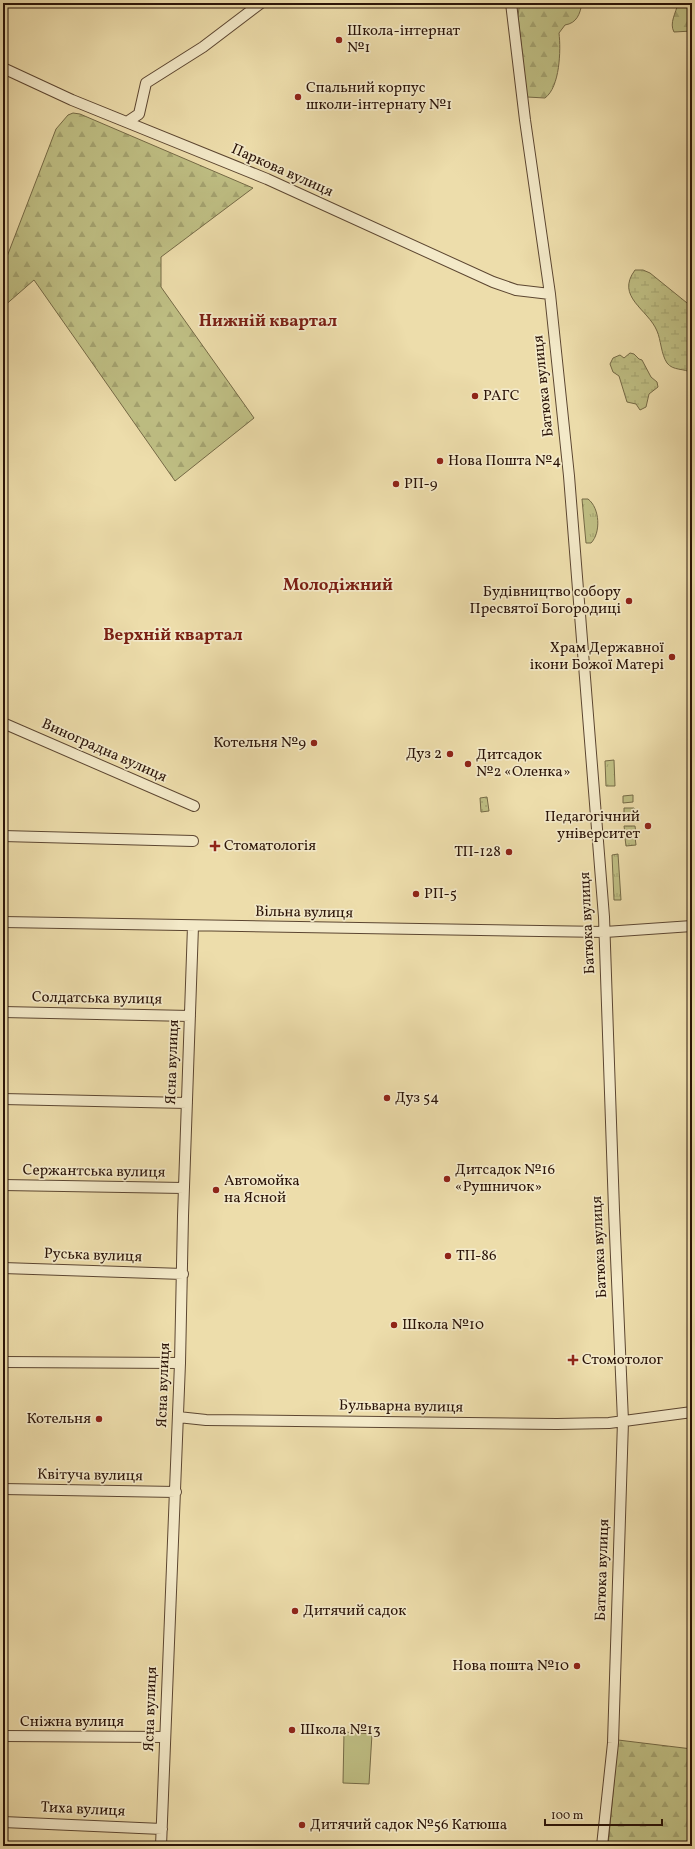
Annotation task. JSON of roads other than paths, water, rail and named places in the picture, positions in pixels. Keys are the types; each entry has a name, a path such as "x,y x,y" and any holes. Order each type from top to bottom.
{"street":[{"path":"127,122 139,114 146,83 204,47 261,3"},
{"name":"Батюка вулиця","path":"512,5 525,120 550,294 569,476 605,932 614,1210 623,1421 613,1743 602,1846"},
{"name":"Паркова вулиця","path":"3,68 72,100 267,179 493,282 516,290 550,294"},
{"name":"Виноградна вулиця","path":"3,723 194,806"},
{"path":"3,836 193,841"},
{"name":"Вільна вулиця","path":"3,922 605,932 692,926"},
{"name":"Ясна вулиця","path":"161,1846 176,1492 193,926"},
{"name":"Солдатська вулиця","path":"3,1012 190,1016"},
{"path":"3,1099 187,1103"},
{"name":"Сержантська вулиця","path":"3,1185 184,1188"},
{"name":"Руська вулиця","path":"3,1268 183,1274"},
{"path":"3,1362 180,1363"},
{"name":"Бульварна вулиця","path":"178,1417 189,1419 557,1424 609,1423 692,1412"},
{"name":"Квітуча вулиця","path":"3,1489 176,1492"},
{"name":"Сніжна вулиця","path":"3,1736 165,1737"},
{"name":"Тиха вулиця","path":"3,1822 162,1829"}],"place":[{"name":"Школа-інтернат №1","path":"339,40"},
{"name":"Спальний корпус школи-інтернату №1","path":"298,97"},
{"name":"РАГС","path":"475,396"},
{"name":"Нова Пошта №4","path":"440,461"},
{"name":"РП-9","path":"396,484"},
{"name":"Будівництво собору Пресвятої Богородиці","path":"629,601"},
{"name":"Храм Державної ікони Божої Матері","path":"672,657"},
{"name":"Котельня №9","path":"314,743"},
{"name":"Дуз 2","path":"450,754"},
{"name":"Дитсадок №2 «Оленка»","path":"468,764"},
{"name":"Педагогічний університет","path":"648,826"},
{"name":"Стоматологія","path":"215,846"},
{"name":"ТП-128","path":"509,852"},
{"name":"РП-5","path":"416,894"},
{"name":"Дуз 54","path":"387,1098"},
{"name":"Дитсадок №16 «Рушничок»","path":"447,1179"},
{"name":"Автомойка на Ясной","path":"216,1190"},
{"name":"ТП-86","path":"448,1256"},
{"name":"Школа №10","path":"394,1325"},
{"name":"Стомотолог","path":"573,1360"},
{"name":"Котельня","path":"99,1419"},
{"name":"Дитячий садок","path":"295,1611"},
{"name":"Нова пошта №10","path":"577,1666"},
{"name":"Школа №13","path":"292,1730"},
{"name":"Дитячий садок №56 Катюша","path":"302,1825"}],"district":[{"name":"Нижній квартал","path":"268,321"},
{"name":"Молодіжний","path":"338,585"},
{"name":"Верхній квартал","path":"173,635"}]}
